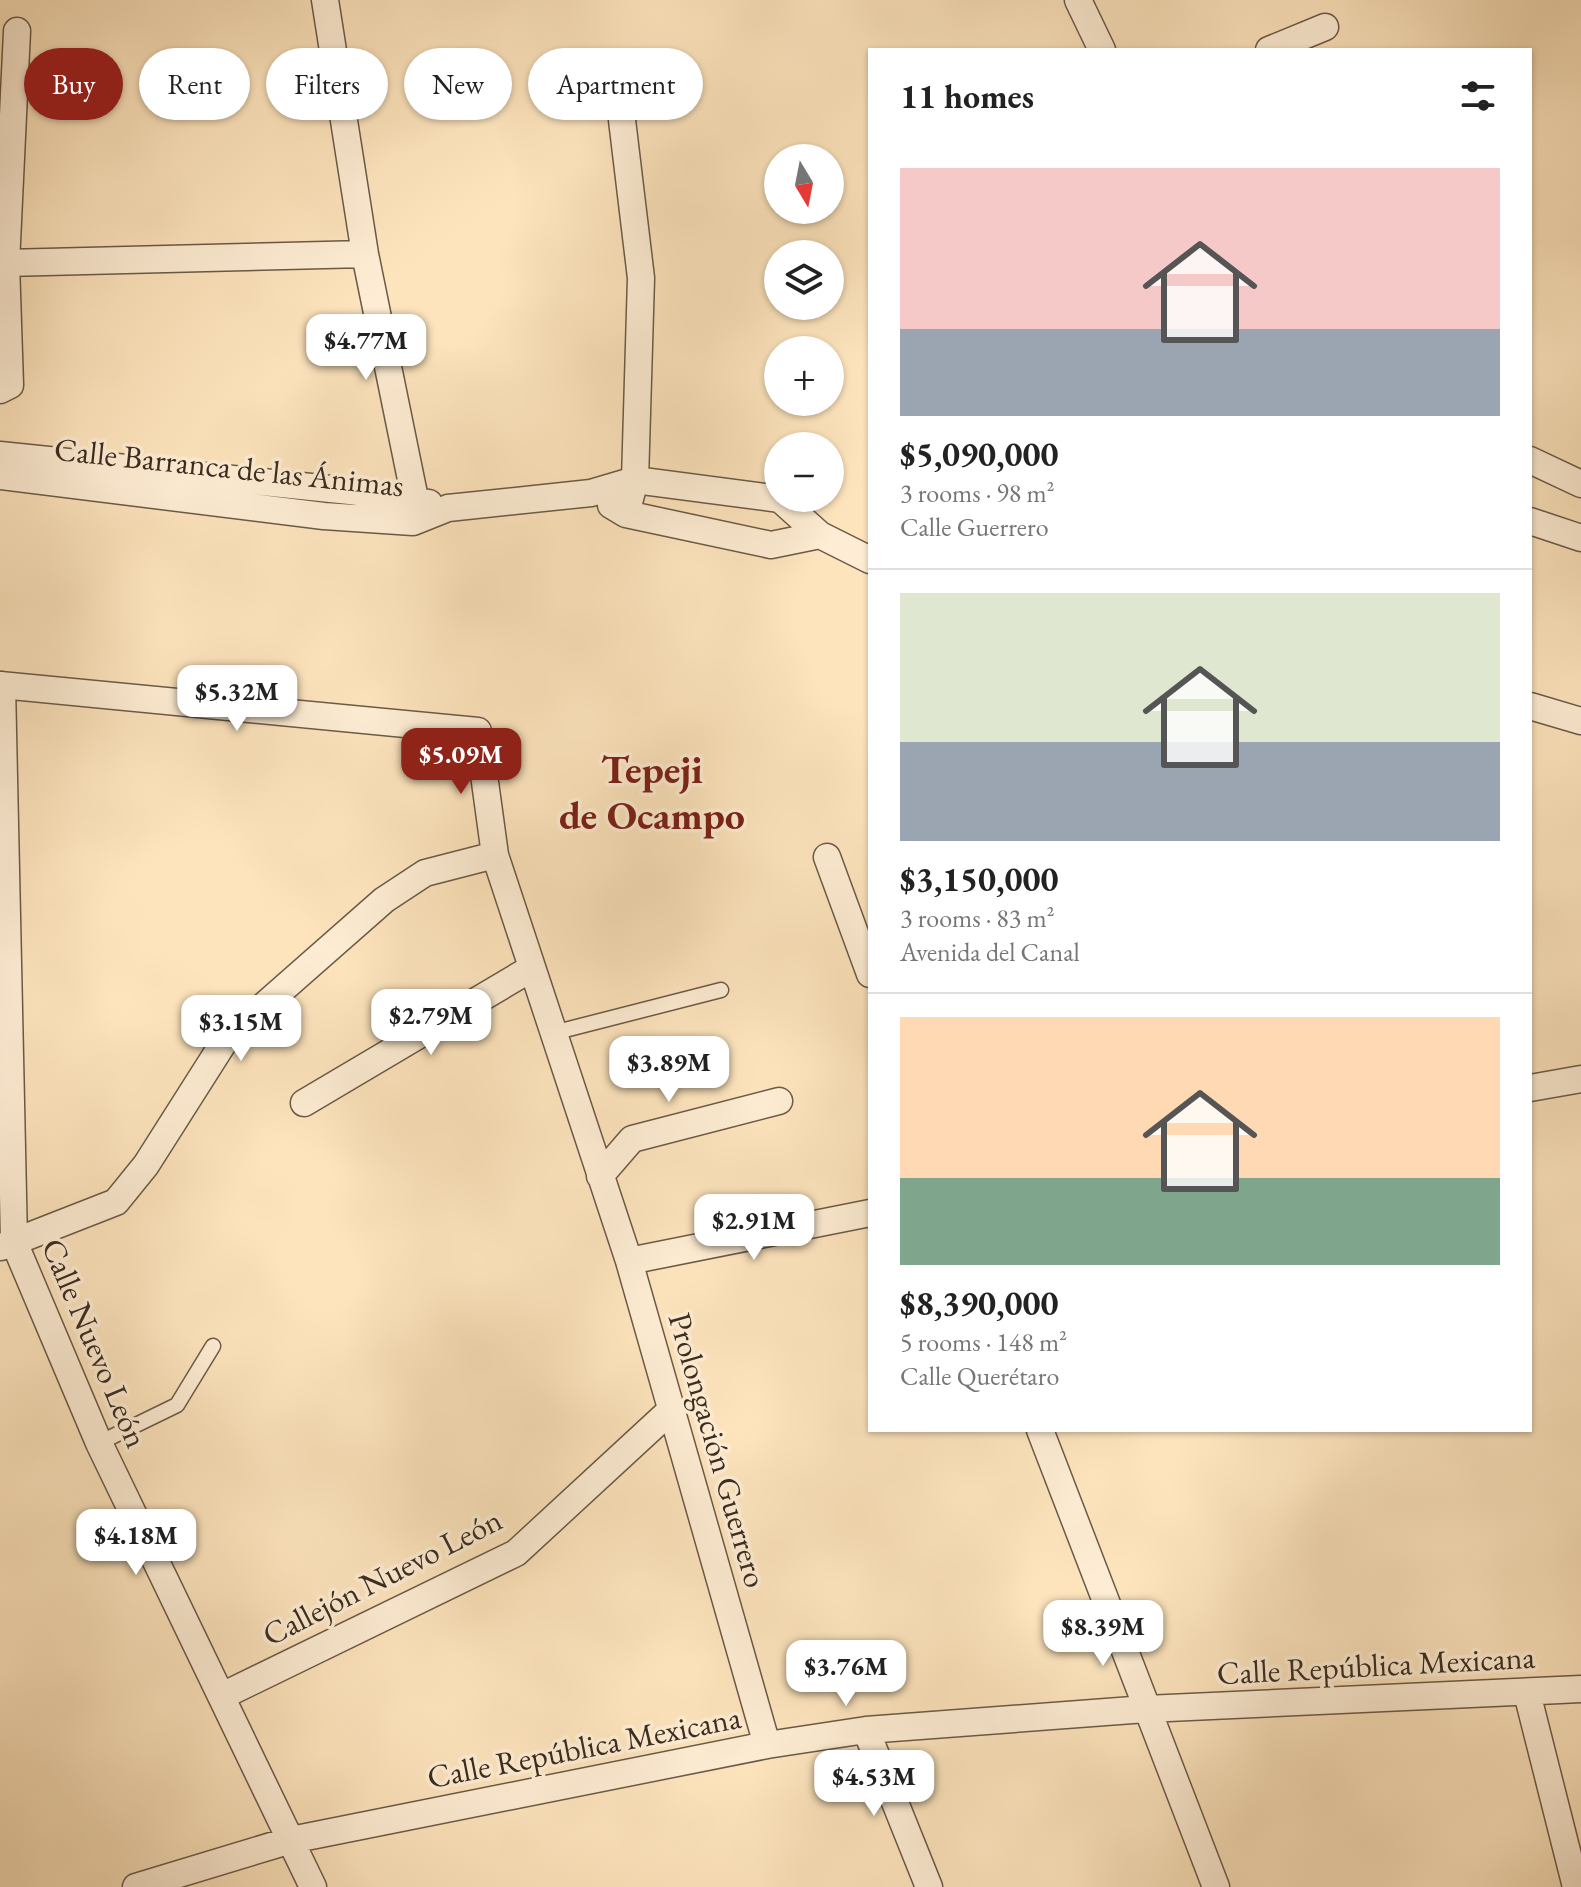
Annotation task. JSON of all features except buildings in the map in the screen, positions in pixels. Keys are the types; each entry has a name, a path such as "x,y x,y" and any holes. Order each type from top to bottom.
{"street":[{"path":"325,0 365,254 414,510"},
{"path":"1078,0 1101,48"},
{"path":"1274,48 1325,27"},
{"path":"0,390 10,385 6,263 17,31"},
{"path":"622,120 641,278 635,480 626,514"},
{"path":"6,263 365,254"},
{"name":"Calle Barranca de las Ánimas","path":"0,455 215,490 324,516 448,508 591,493 635,480 780,499 820,535 868,559"},
{"path":"1532,461 1581,484"},
{"name":"Calle Barranca de las Ánimas","path":"0,476 215,490"},
{"path":"591,493 626,514 771,545 820,535"},
{"path":"1532,522 1581,538"},
{"name":"Prolongación Guerrero","path":"1,685 478,731 495,855 629,1261 767,1745"},
{"name":"Calle Nuevo León","path":"1,685 7,1245 313,1887"},
{"path":"1532,707 1581,721"},
{"path":"7,1245 116,1202 146,1165 226,1039 384,900 425,873 495,855"},
{"path":"827,857 868,969"},
{"path":"304,1103 532,968"},
{"path":"1532,1088 1581,1079"},
{"path":"600,1176 632,1139 779,1101"},
{"path":"629,1261 868,1213"},
{"name":"Callejón Nuevo León","path":"222,1696 516,1553 671,1410"},
{"path":"1041,1432 1216,1887"},
{"name":"Calle República Mexicana","path":"136,1887 291,1840 767,1745 866,1730 1146,1709 1581,1689"},
{"path":"1527,1693 1576,1887"},
{"path":"866,1730 929,1887"}],"lane":[{"path":"553,1033 721,990"},
{"path":"99,1443 177,1405 213,1346"}],"district":[{"name":"Tepeji de Ocampo","path":"652,792"}]}
